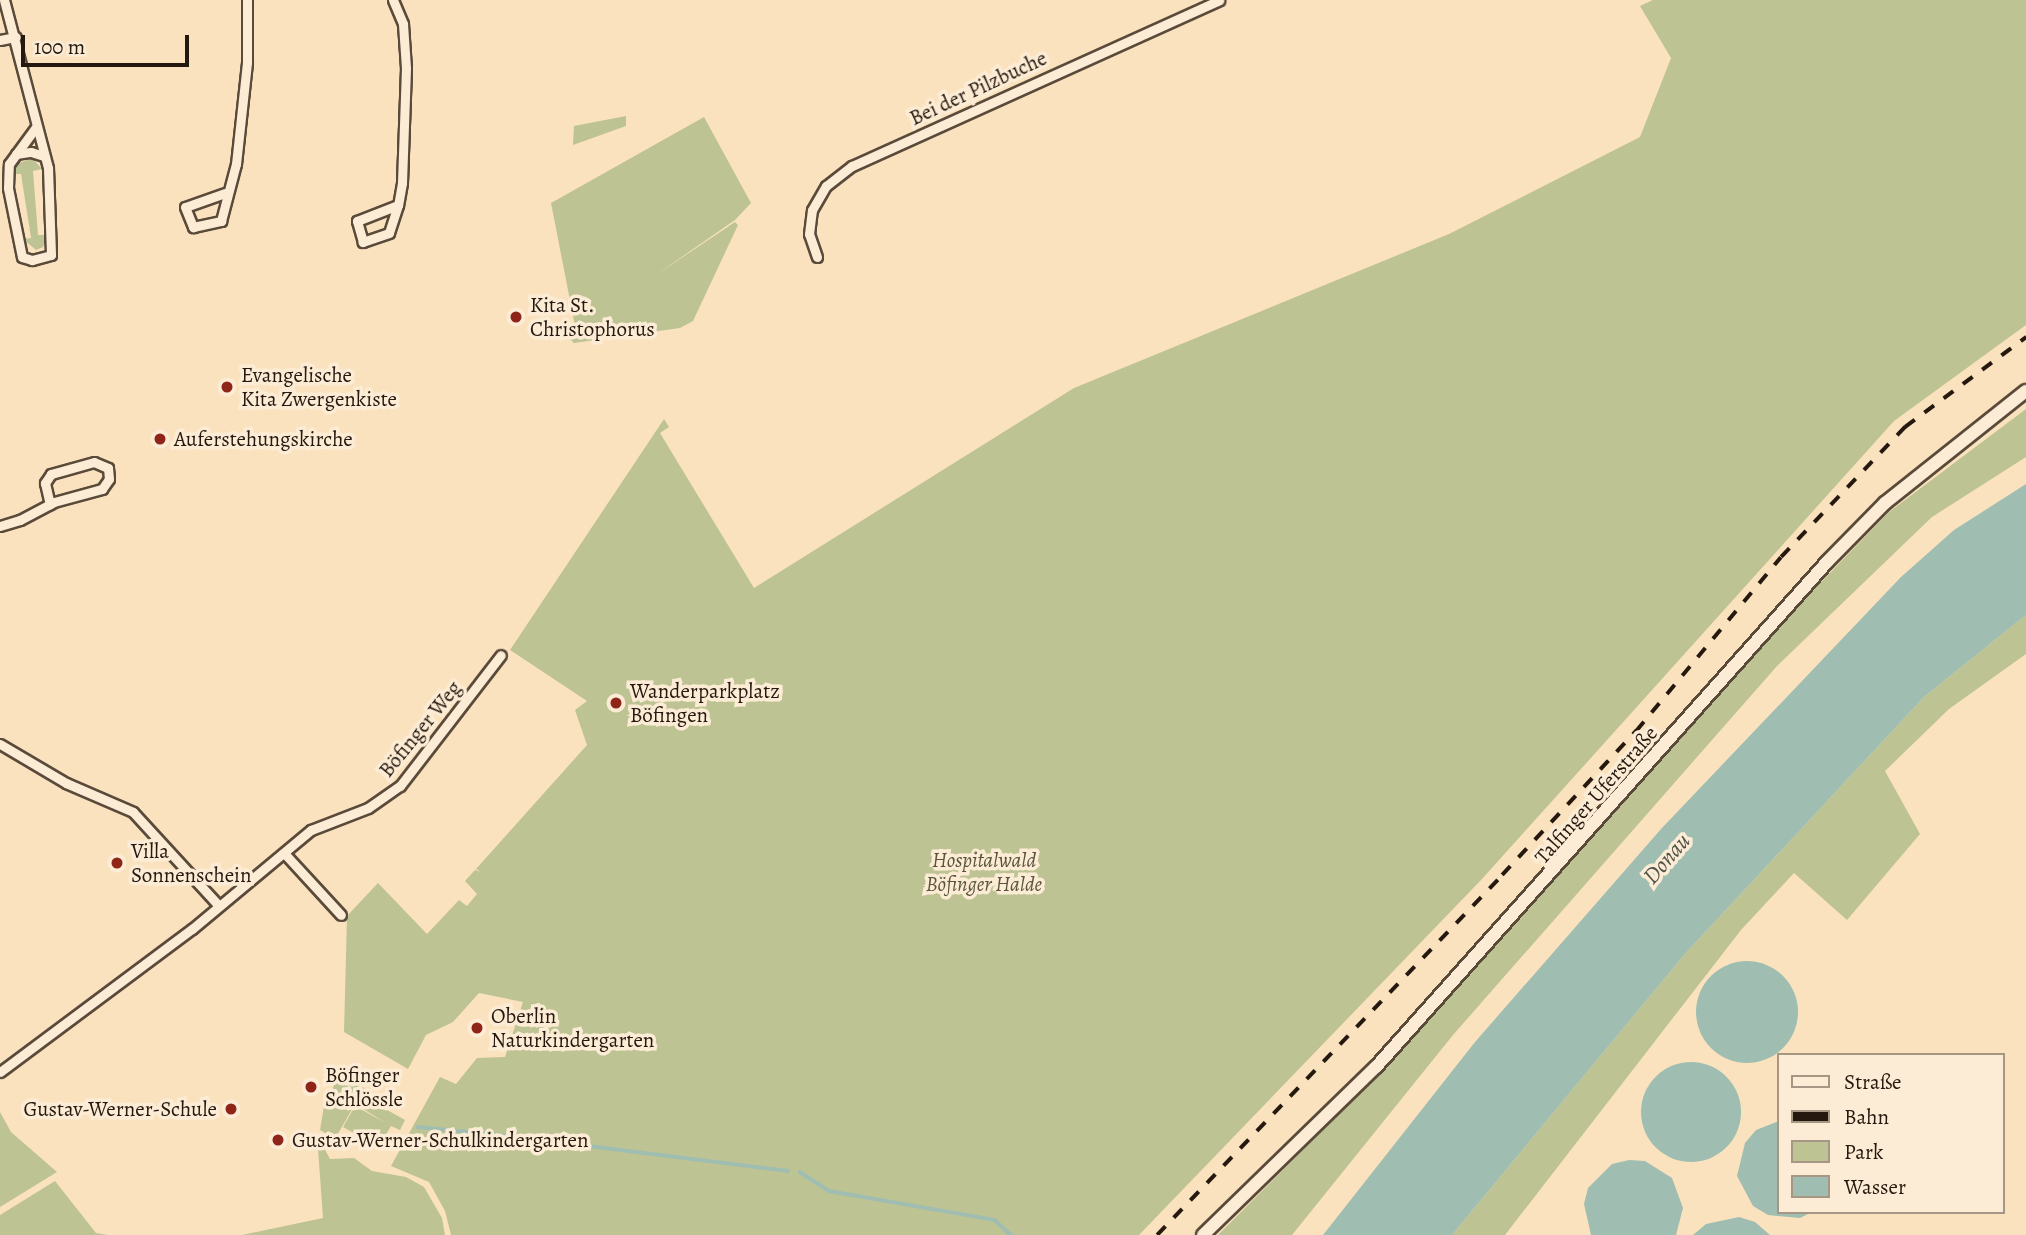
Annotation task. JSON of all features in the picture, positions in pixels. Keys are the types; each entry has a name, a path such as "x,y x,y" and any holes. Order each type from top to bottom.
{"street":[{"path":"4,0 16,37 44,156 51,255 32,260 22,257 10,206 9,164 36,127"},
{"path":"225,193 185,207 193,227 221,221 225,193 236,164 243,116 247,0"},
{"path":"393,0 403,24 406,68 405,156 398,205 389,233 363,242 357,221 398,205"},
{"name":"Bei der Pilzbuche","path":"817,257 808,233 812,210 826,186 852,166 1219,0"},
{"path":"0,40 16,37"},
{"path":"16,155 31,152 44,156"},
{"name":"Talfinger Uferstraße","path":"1203,1235 1376,1067 1826,562 1885,503 2026,391"},
{"path":"0,526 50,504 102,489 109,481 108,468 96,461 51,474 45,483 50,504"},
{"name":"Böfinger Weg","path":"0,1072 219,906 318,826 368,808 400,786 501,655"},
{"path":"0,744 66,783 138,816 219,906"},
{"path":"284,853 341,915"}],"green space":[{"name":"Hospitalwald Böfinger Halde","path":"1653,0 2026,0 2026,325 1894,421 1482,879 1139,1235 451,1235 445,1211 429,1182 391,1166 440,1077 456,1084 477,1058 505,1057 523,1002 479,993 453,1022 426,1035 408,1069 344,1032 347,916 378,883 427,934 459,900 467,906 477,894 465,881 475,870 481,872 476,869 587,745 575,710 587,701 510,650 664,419 669,427 660,433 754,588 1074,388 1449,234 1640,137 1671,58 1640,6"},
{"path":"626,116 626,126 573,145 574,126"},
{"path":"704,117 751,203 735,220 653,277 735,222 738,225 693,321 680,328 574,343 568,337 576,331 551,203"},
{"path":"32,158 42,169 33,171 38,235 47,235 43,247 36,250 23,239 31,238 21,174 13,174 14,165"},
{"path":"2026,409 2026,457 1932,517 1777,666 1453,1035 1292,1235 1218,1235 1390,1063 1763,642 1889,512"},
{"path":"2026,615 2026,654 1949,709 1885,771 1920,834 1847,920 1794,873 1741,930 1505,1235 1452,1235 1684,955 1924,697"},
{"path":"340,1073 367,1090 364,1097 405,1120 400,1130 391,1126 379,1147 343,1127 355,1106 386,1123 355,1104 335,1139 320,1130 324,1106"},
{"path":"0,1112 11,1132 57,1172 0,1207"},
{"path":"317,1135 330,1159 354,1158 372,1171 406,1177 424,1187 442,1218 445,1235 242,1235 323,1218"},
{"path":"55,1181 96,1233 108,1235 0,1235 0,1215"}],"water":[{"name":"Donau","path":"2026,484 2026,615 1924,697 1684,955 1452,1235 1323,1235 1475,1042 1661,829 1901,577 1954,530"},
{"path":"1747,961 1767,965 1783,976 1794,992 1798,1012 1794,1032 1783,1048 1767,1059 1747,1063 1727,1059 1711,1048 1700,1032 1696,1012 1700,992 1711,976 1727,965"},
{"path":"1691,1062 1719,1070 1733,1084 1741,1112 1733,1140 1719,1154 1691,1162 1663,1154 1649,1140 1641,1112 1649,1084 1663,1070"},
{"path":"1778,1121 1778,1214 1808,1214 1800,1218 1768,1215 1753,1206 1737,1176 1745,1143 1756,1130"},
{"path":"1629,1160 1645,1161 1672,1178 1683,1208 1676,1235 1591,1235 1584,1204 1588,1188 1612,1164"},
{"path":"1739,1217 1755,1222 1770,1235 1693,1235 1706,1224"}],"waterway":[{"path":"418,1127 519,1137"},
{"path":"532,1139 788,1171"},
{"path":"800,1172 829,1191 995,1220 1011,1235"}],"railway":[{"path":"1157,1235 1636,731 1781,557 1905,427 2026,337"}],"place":[{"name":"Kita St. Christophorus","path":"516,317"},
{"name":"Evangelische Kita Zwergenkiste","path":"227,387"},
{"name":"Auferstehungskirche","path":"160,439"},
{"name":"Wanderparkplatz Böfingen","path":"616,703"},
{"name":"Villa Sonnenschein","path":"117,863"},
{"name":"Oberlin Naturkindergarten","path":"477,1028"},
{"name":"Böfinger Schlössle","path":"311,1087"},
{"name":"Gustav-Werner-Schule","path":"231,1109"},
{"name":"Gustav-Werner-Schulkindergarten","path":"278,1140"}]}
